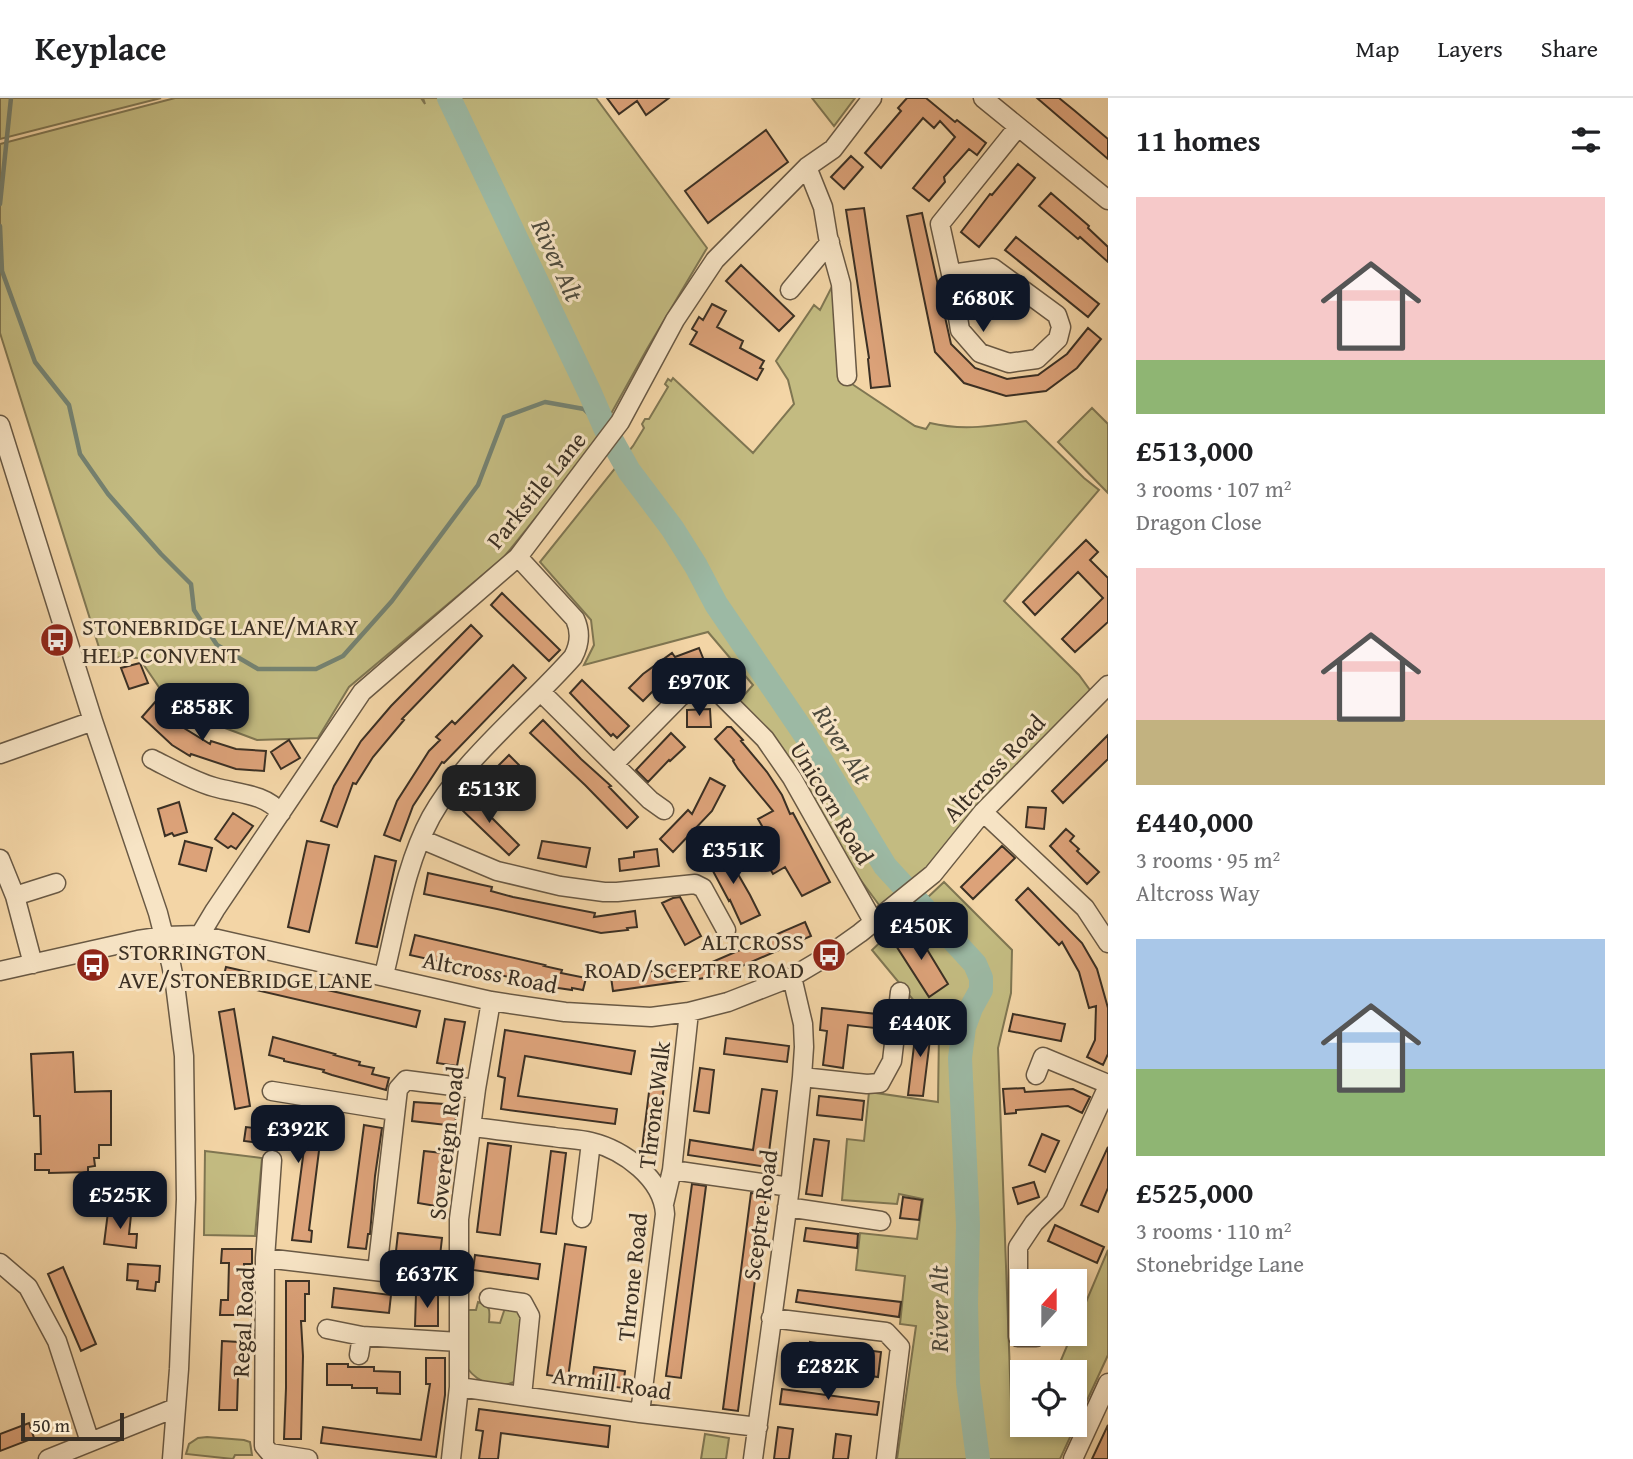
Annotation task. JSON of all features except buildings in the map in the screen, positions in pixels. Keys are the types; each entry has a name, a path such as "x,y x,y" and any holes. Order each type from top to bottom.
{"street":[{"name":"Parkstile Lane","path":"200,935 362,692 518,557 620,422 675,320 715,260 807,167 833,149 872,98"},
{"path":"984,98 1108,200"},
{"path":"951,274 993,268 1057,315 1061,327 1058,339 1037,359 1009,363 980,353 960,330 940,224 1018,127"},
{"path":"807,167 822,207 841,284 847,376"},
{"path":"790,290 830,242"},
{"path":"0,425 164,936 175,984 184,1056 185,1226 172,1459"},
{"path":"384,975 407,879 431,817 464,771 573,657 578,645 579,630 575,619 518,557"},
{"name":"Altcross Road","path":"0,971 138,940 200,935 491,1000 565,1012 651,1017 689,1012 728,1002 792,977 829,956 933,874 983,812 1108,685"},
{"name":"Unicorn Road","path":"614,764 680,697 694,687 714,688 765,739 792,778 874,922"},
{"path":"541,692 650,800 664,810"},
{"path":"0,754 93,721"},
{"path":"152,759 213,787 250,794 274,804 281,813"},
{"path":"983,812 1084,908 1108,942"},
{"path":"421,839 498,871 560,886 617,892 695,884 703,888 726,930"},
{"path":"0,859 15,896 33,964"},
{"path":"15,896 56,883"},
{"name":"Sceptre Road","path":"753,1459 802,1077 803,1024 792,977"},
{"path":"802,1077 880,1083 892,1061 900,992"},
{"name":"Sovereign Road","path":"451,1459 459,1387 459,1219 491,1000"},
{"name":"Throne Walk","path":"664,1203 672,1170 689,1012"},
{"path":"1018,1269 1018,1247 1034,1223 1055,1202 1108,1085 1043,1057 1036,1075"},
{"path":"377,1271 398,1089 406,1080 476,1089"},
{"path":"272,1091 395,1111"},
{"name":"Throne Road","path":"472,1127 591,1142 615,1151 633,1163 654,1183 664,1203 665,1214 640,1413"},
{"path":"582,1218 591,1142"},
{"path":"265,1258 272,1160"},
{"path":"672,1170 790,1187"},
{"path":"787,1207 881,1220"},
{"name":"Regal Road","path":"308,1459 270,1453 264,1446 265,1258 459,1281"},
{"path":"0,1262 27,1287 57,1341 90,1443"},
{"path":"489,1298 523,1303 530,1316 522,1396"},
{"path":"771,1318 886,1332 900,1347 886,1459"},
{"path":"327,1329 362,1336 459,1342"},
{"path":"359,1355 362,1336"},
{"path":"1073,1459 1108,1383"},
{"name":"Armill Road","path":"459,1387 758,1427"},
{"path":"48,1459 175,1408"}],"shaded area":[{"path":"0,98 161,98 0,139"},
{"path":"175,98 421,98 425,104 423,98 596,98 707,248 592,448 504,557 349,687 318,738 257,740 209,722 163,693 139,658 102,657 0,333 0,144"},
{"path":"812,98 855,98 834,126"},
{"path":"840,271 852,384 915,426 926,429 930,423 966,427 1026,421 1099,490 1004,601 1079,675 1095,697 885,913 738,702 753,685 708,632 584,665 594,645 591,620 540,562 633,446 644,428 642,424 645,419 649,419 668,387 665,384 668,379 671,381 673,378 753,453 794,404 788,380 776,361 814,305 820,310"},
{"path":"1092,408 1108,424 1108,493 1058,442"},
{"path":"944,882 1012,950 1011,993 998,1048 1010,1437 1070,1437 1060,1459 897,1459 916,1326 900,1324 905,1276 856,1270 860,1233 917,1239 923,1199 899,1194 897,1204 842,1200 847,1139 864,1141 869,1092 938,1102 939,1031 872,950"},
{"path":"205,1151 262,1158 255,1236 204,1235"},
{"path":"1108,1250 1108,1355 1087,1400 1087,1360 1061,1360 1067,1346 1087,1346 1087,1300"},
{"path":"478,1302 489,1309 489,1322 500,1323 505,1308 513,1305 523,1313 518,1375 514,1382 501,1385 489,1383 477,1378 468,1369 467,1310 476,1310"},
{"path":"705,1434 729,1438 726,1459 701,1459"},
{"path":"198,1438 250,1442 252,1455 235,1455 233,1459 186,1454 189,1444"}],"waterway":[{"path":"0,204 11,98"},
{"name":"River Alt","path":"449,98 606,430 629,471 672,528 716,604 806,736 885,866 975,964 981,978 981,990 964,1027 960,1058 968,1225 968,1383 978,1459"},
{"path":"0,226 2,271 35,362 69,405 80,454 108,494 191,584 194,610 217,645 258,669 316,669 343,656 392,601 478,485 504,417 545,402 584,409 606,430"}],"place":[{"name":"STONEBRIDGE LANE/MARY HELP CONVENT","path":"57,640"},
{"name":"ALTCROSS ROAD/SCEPTRE ROAD","path":"829,955"},
{"name":"STORRINGTON AVE/STONEBRIDGE LANE","path":"93,965"}]}
